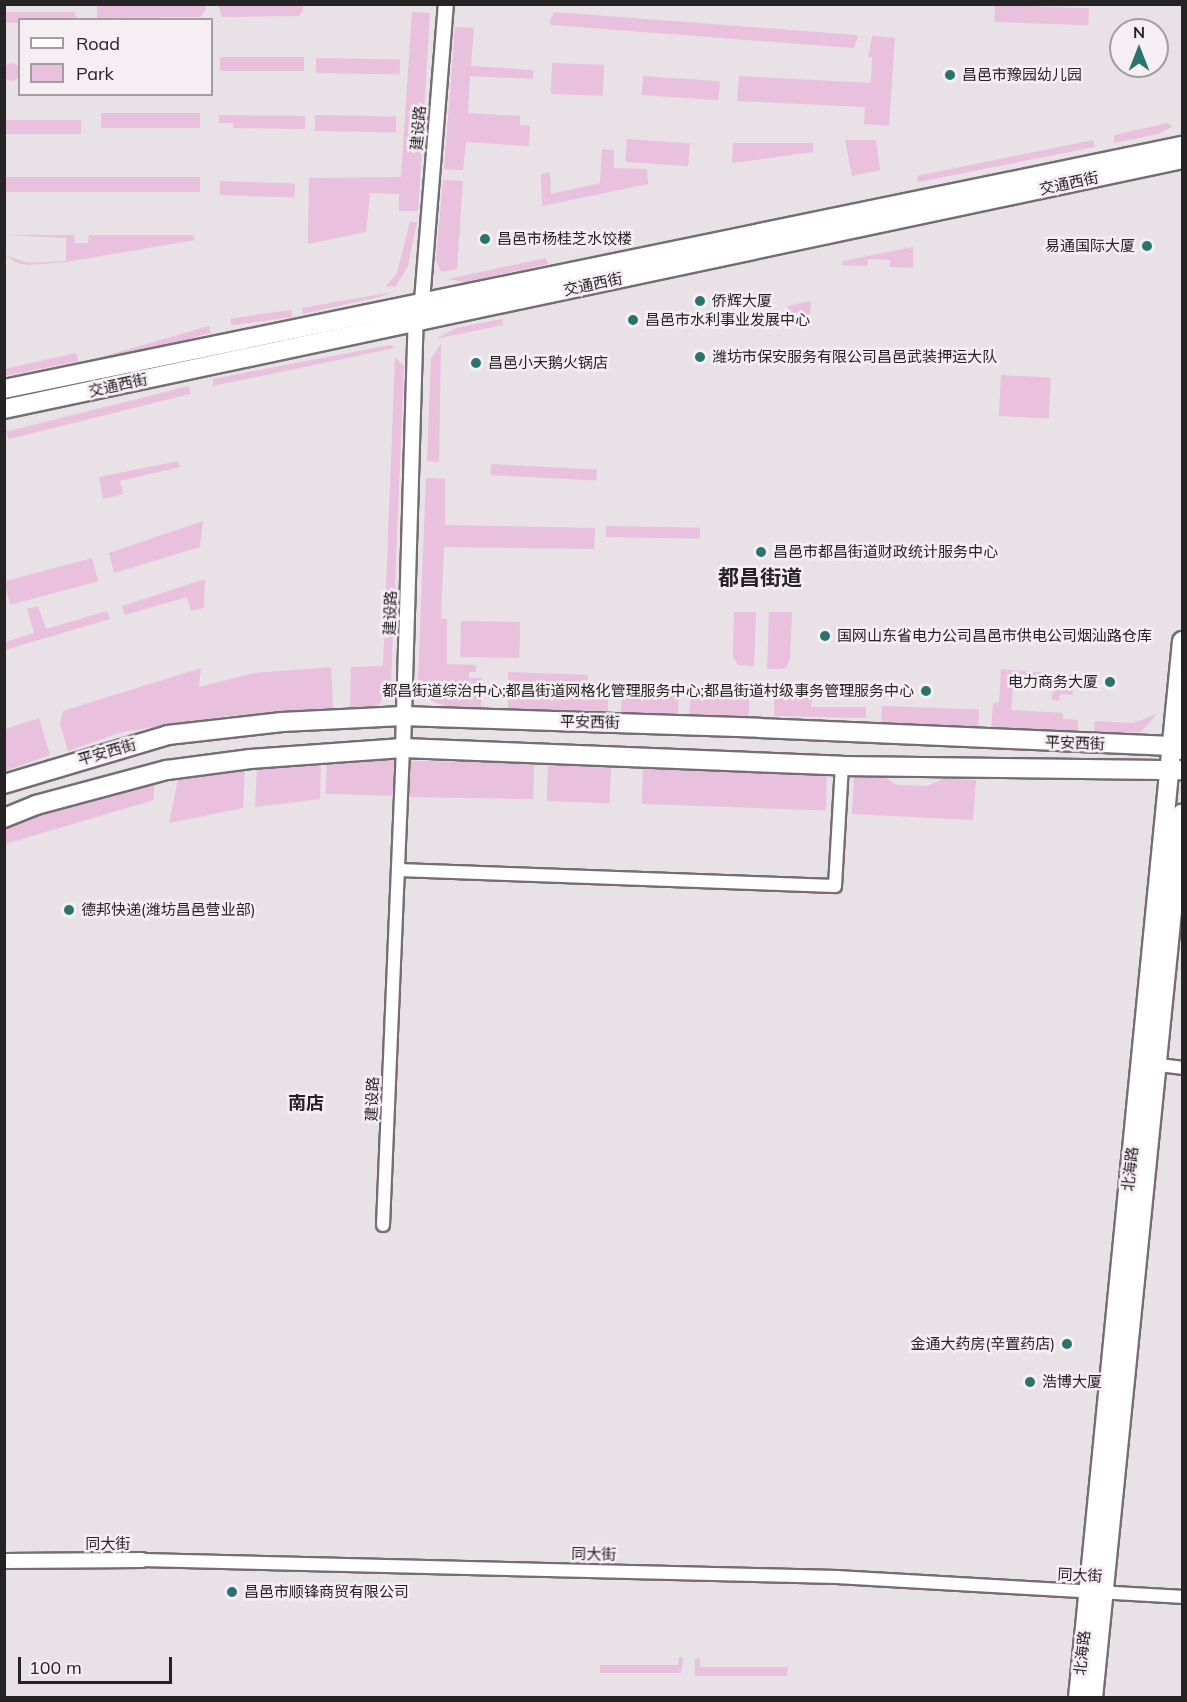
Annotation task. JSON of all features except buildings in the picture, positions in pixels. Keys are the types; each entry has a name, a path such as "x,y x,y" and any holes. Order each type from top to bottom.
{"main road":[{"path":"1182,134 1174,154 1182,174"},
{"name":"交通西街","path":"4,389 422,301 1174,154"},
{"name":"交通西街","path":"4,409 416,322 1174,154"},
{"name":"北海路","path":"1078,1698 1096,1592 1149,1063 1176,770 1182,641"},
{"name":"平安西街","path":"4,784 168,735 282,722 403,716 1177,748"},
{"name":"平安西街","path":"4,818 36,805 167,770 250,759 403,748 842,766 1176,770"},
{"name":"北海路","path":"1149,1063 1182,813"},
{"name":"北海路","path":"1093,1698 1096,1592"}],"street":[{"name":"建设路","path":"383,1225 403,748 416,322 422,301 446,4"},
{"path":"398,870 835,886 842,766"},
{"path":"1149,1063 1182,1068"},
{"name":"同大街","path":"4,1561 142,1560 838,1577 1182,1597"}],"green space":[{"path":"205,4 206,9 201,17 97,18 97,5"},
{"path":"218,5 303,5 303,11 299,16 222,17"},
{"path":"995,5 1089,8 1088,25 994,22"},
{"path":"4,12 74,12 77,18 18,18 18,22 5,23"},
{"path":"412,12 430,13 418,211 399,211 399,194 370,193 366,232 308,244 309,178 401,177"},
{"path":"554,12 856,35 858,37 854,48 552,25 549,23"},
{"path":"455,27 474,28 471,66 533,70 533,79 470,76 468,113 520,116 520,125 530,126 529,146 466,142 463,170 444,169"},
{"path":"872,36 895,38 889,126 864,124 865,107 737,101 739,76 871,83 872,57 868,57"},
{"path":"220,57 304,57 304,71 220,71"},
{"path":"316,58 400,59 400,74 316,73"},
{"path":"8,63 18,64 18,80 8,81 3,76 3,68"},
{"path":"552,63 604,65 603,96 551,94"},
{"path":"643,76 720,81 718,100 642,95"},
{"path":"101,113 200,113 200,128 101,128"},
{"path":"219,115 305,116 305,129 233,128 233,123 219,123"},
{"path":"315,115 396,116 396,132 315,131"},
{"path":"5,120 81,120 81,134 5,134"},
{"path":"1168,123 1172,127 1158,134 1114,143 1114,135"},
{"path":"627,139 690,143 688,166 625,162"},
{"path":"845,140 876,140 880,170 852,176"},
{"path":"1093,140 1095,147 918,182 917,176"},
{"path":"733,143 813,143 813,152 732,163"},
{"path":"602,149 614,150 614,168 647,169 648,184 542,206 541,174 550,172 551,194 600,183"},
{"path":"5,177 200,177 200,192 5,192"},
{"path":"443,180 463,181 457,269 441,272 436,260"},
{"path":"220,181 295,184 294,198 220,195"},
{"path":"410,222 417,222 408,266 395,287 386,286 397,273"},
{"path":"5,235 74,235 75,243 88,243 89,235 193,235 195,240 66,262 28,265 17,263 5,255 28,263 66,261 66,238"},
{"path":"913,247 913,268 890,267 890,260 868,259 867,266 842,265 843,261"},
{"path":"546,258 548,264 465,282 448,279"},
{"path":"392,292 379,297 303,314 302,308"},
{"path":"811,301 810,315 788,315 788,306"},
{"path":"291,310 292,317 232,325 231,318"},
{"path":"502,319 503,325 436,339 456,328"},
{"path":"209,326 211,333 101,364 99,357"},
{"path":"441,344 439,462 427,461 431,359"},
{"path":"390,345 395,348 213,386 213,379"},
{"path":"76,353 78,361 5,376 5,369"},
{"path":"395,357 404,366 391,682 379,705 350,709 351,667 383,666"},
{"path":"1001,375 1051,378 1049,419 999,416"},
{"path":"189,386 191,394 9,439 7,431"},
{"path":"178,461 180,467 120,481 123,494 103,499 99,477"},
{"path":"491,464 597,470 596,481 490,475"},
{"path":"426,478 445,479 445,525 595,528 594,549 444,547 441,618 447,619 447,664 476,665 476,672 469,672 469,678 482,678 481,707 447,707 428,699 418,680"},
{"path":"203,521 200,547 114,573 109,553"},
{"path":"606,526 700,528 700,539 606,537"},
{"path":"92,558 98,581 10,605 4,582"},
{"path":"205,579 204,608 191,611 187,597 125,615 122,606"},
{"path":"38,606 46,629 107,611 110,619 5,650 5,642 34,633 27,609"},
{"path":"734,612 756,612 754,666 738,665 733,657"},
{"path":"769,612 792,612 790,658 787,667 781,669 767,669"},
{"path":"461,621 520,622 519,658 460,657"},
{"path":"331,667 333,708 226,716 122,732 68,751 60,724 63,711 201,668 199,687 254,673"},
{"path":"1001,669 1071,675 1073,695 1060,694 1059,701 1052,700 1053,679 1014,676 1011,710 1063,713 1063,719 1078,720 1078,733 991,729 993,704 999,702"},
{"path":"508,672 588,675 588,682 608,684 608,714 508,710"},
{"path":"622,685 679,687 678,714 621,712"},
{"path":"691,687 750,690 749,717 690,714"},
{"path":"774,691 814,692 811,707 866,707 866,718 774,716"},
{"path":"882,706 979,709 978,728 881,725"},
{"path":"1157,714 1141,732 1094,734 1095,721 1133,723"},
{"path":"39,718 50,755 5,771 5,729"},
{"path":"327,756 394,758 393,796 326,794"},
{"path":"408,761 534,763 533,799 407,797"},
{"path":"321,762 320,799 255,807 257,768"},
{"path":"548,764 611,766 610,803 547,801"},
{"path":"245,768 243,808 169,823 178,779"},
{"path":"643,769 827,775 826,810 642,804"},
{"path":"854,777 885,778 897,785 927,786 943,779 976,780 973,820 852,814"},
{"path":"154,785 154,800 5,844 4,827 86,801"},
{"path":"679,1657 683,1657 681,1673 600,1673 600,1665 678,1665"},
{"path":"700,1658 700,1667 788,1667 787,1676 695,1676 695,1659"}],"place":[{"name":"昌邑市豫园幼儿园","path":"950,75"},
{"name":"昌邑市杨桂芝水饺楼","path":"485,239"},
{"name":"易通国际大厦","path":"1147,246"},
{"name":"侨辉大厦","path":"700,301"},
{"name":"昌邑市水利事业发展中心","path":"633,320"},
{"name":"潍坊市保安服务有限公司昌邑武装押运大队","path":"700,357"},
{"name":"昌邑小天鹅火锅店","path":"476,363"},
{"name":"昌邑市都昌街道财政统计服务中心","path":"761,552"},
{"name":"国网山东省电力公司昌邑市供电公司烟汕路仓库","path":"825,636"},
{"name":"电力商务大厦","path":"1110,682"},
{"name":"都昌街道综治中心;都昌街道网格化管理服务中心;都昌街道村级事务管理服务中心","path":"926,691"},
{"name":"德邦快递(潍坊昌邑营业部)","path":"69,910"},
{"name":"金通大药房(辛置药店)","path":"1067,1344"},
{"name":"浩博大厦","path":"1030,1382"},
{"name":"昌邑市顺锋商贸有限公司","path":"232,1592"}],"district":[{"name":"都昌街道","path":"760,577"},
{"name":"南店","path":"306,1103"}]}
